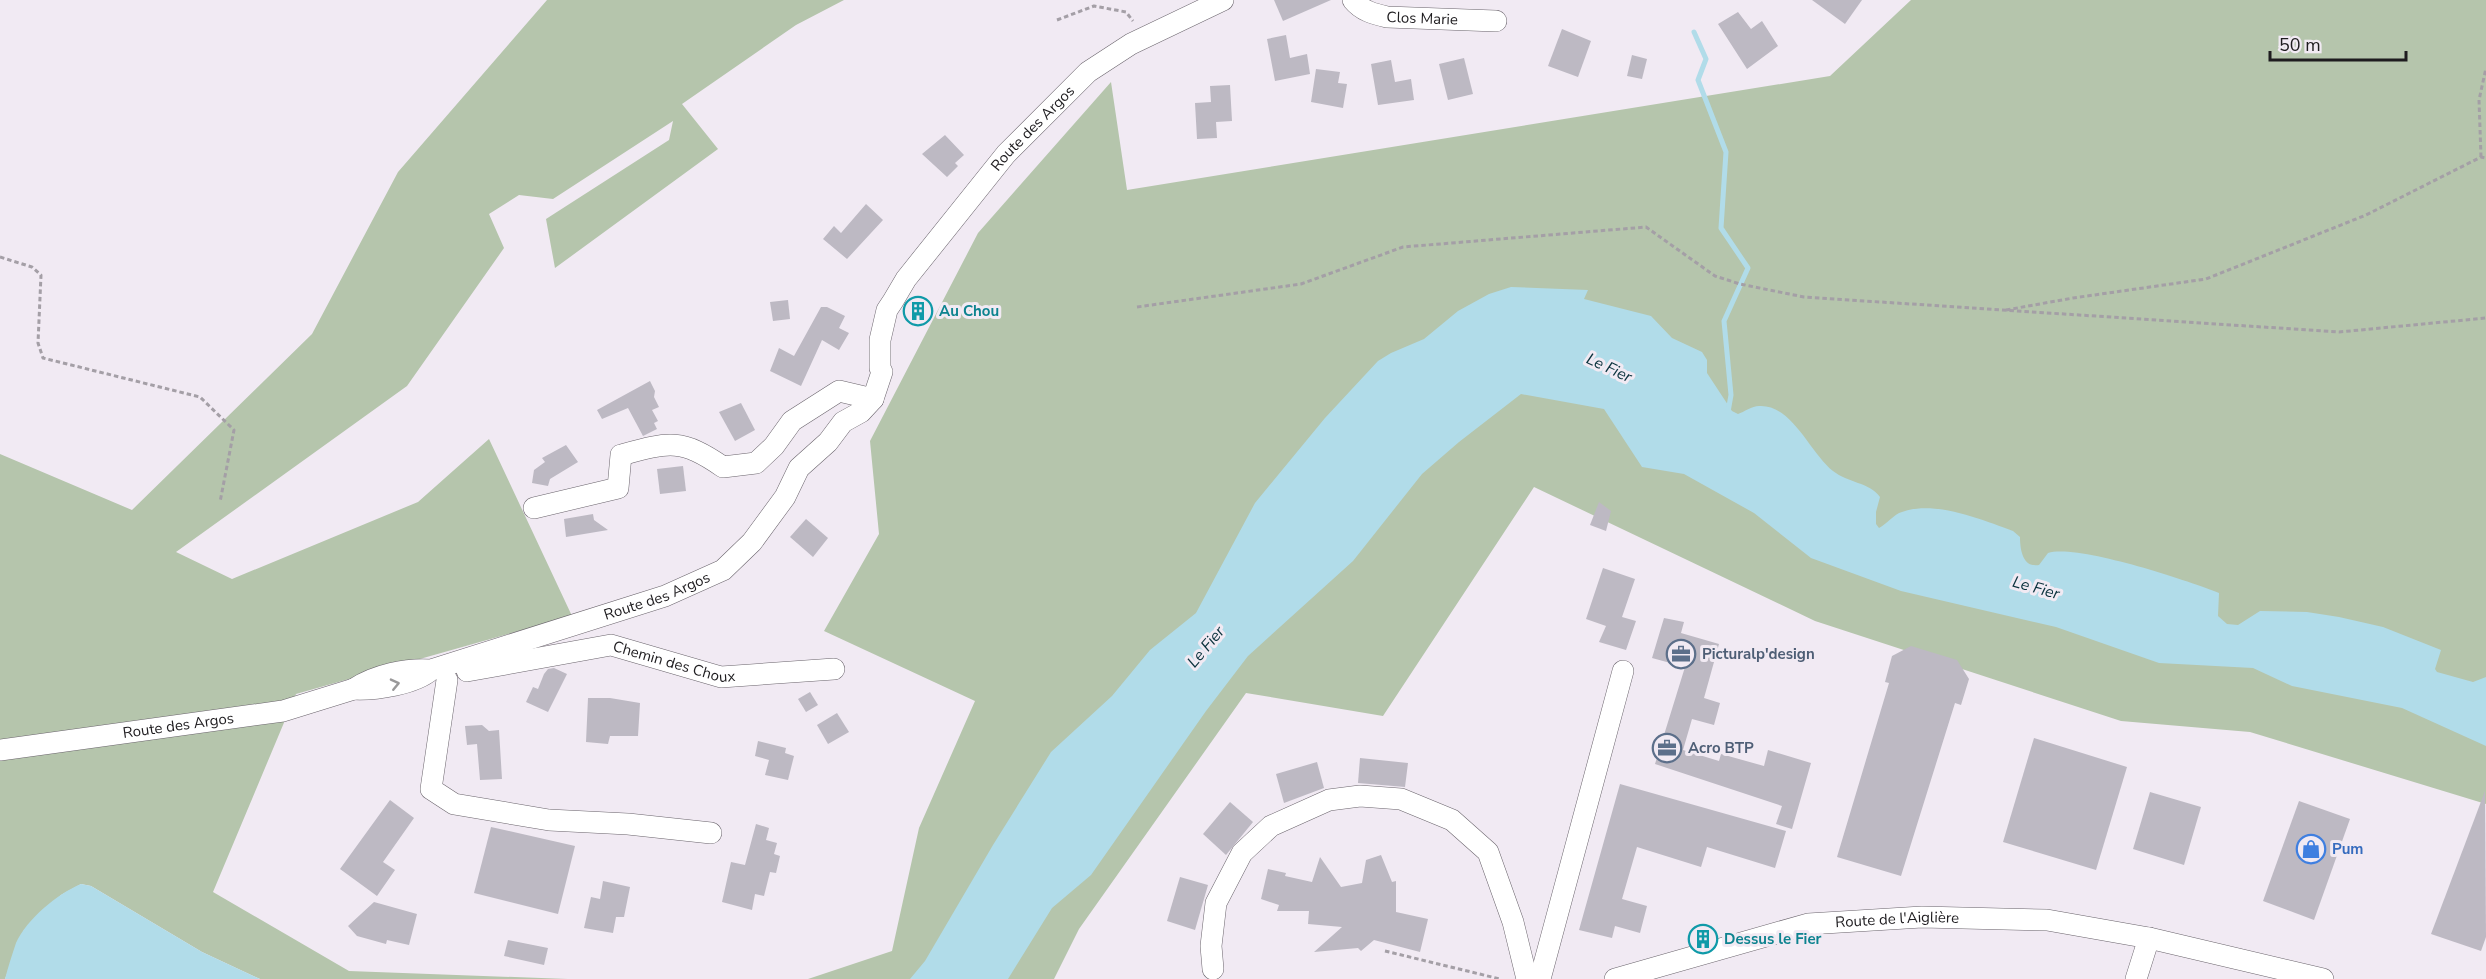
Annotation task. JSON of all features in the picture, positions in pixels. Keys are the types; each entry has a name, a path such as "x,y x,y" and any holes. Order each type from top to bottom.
{"street":[{"name":"Route des Argos","path":"0,750 283,711 412,668 434,675 458,666 458,661 665,596 723,570 759,533 785,497 799,468 828,442 844,437 860,424 882,372 887,370 889,329 887,310 906,279 1006,154 1088,72 1146,37 1223,0"},
{"name":"Clos Marie","path":"1353,0 1358,6 1372,14 1387,17 1496,21"},
{"path":"534,508 618,488 621,455 654,446 681,444 702,452 723,466 756,463 774,446 792,421 839,391 867,406"},
{"name":"Chemin des Choux","path":"434,675 611,645 721,677 834,669"},
{"path":"1540,979 1623,671"},
{"path":"434,675 431,789 454,804 549,820 628,824 711,833"},
{"path":"1213,969 1211,946 1216,903 1242,853 1271,826 1329,800 1360,796 1401,799 1452,820 1488,852 1514,922 1527,979"},
{"name":"Route de l'Aiglière","path":"1615,979 1808,924 1922,917 2047,921 2149,938 2323,979"},
{"path":"2136,979 2149,938"}],"path":[{"path":"1057,20 1094,6 1125,12 1146,37"},
{"path":"2002,311 2073,298 2206,279 2366,215 2484,158 2479,100 2486,68"},
{"path":"1137,308 1301,284 1403,247 1646,227 1715,276 1740,284 1803,297 2339,332 2486,318"},
{"path":"0,257 32,267 41,274 38,343 43,358 200,397 234,430 220,502"},
{"path":"1385,951 1500,979"}],"green space":[{"path":"547,0 844,0 796,25 682,104 718,149 555,268 546,219 669,140 673,121 553,199 519,195 489,214 504,248 407,386 176,552 232,579 418,502 489,439 572,616 296,694 213,892 349,971 568,979 260,979 202,952 91,886 81,884 61,895 24,930 5,979 0,979 0,454 132,510 312,334 398,172"},
{"path":"1911,0 2486,0 2486,804 2250,732 2121,721 1815,621 1534,487 1383,716 1246,693 1079,929 1054,979 808,979 892,951 919,828 975,701 824,631 879,534 870,441 978,233 1111,82 1127,190 1830,76"}],"water":[{"name":"Le Fier","path":"1511,287 1588,290 1584,299 1651,316 1672,338 1702,352 1707,360 1707,373 1732,411 1738,414 1759,406 1771,407 1791,421 1833,471 1875,492 1880,497 1876,512 1876,524 1879,528 1899,513 1915,509 1929,508 1959,513 2013,531 2020,537 2024,557 2029,564 2039,565 2048,553 2083,554 2132,565 2219,593 2218,616 2227,624 2238,625 2260,611 2307,612 2383,627 2441,650 2435,669 2437,672 2473,682 2486,677 2486,746 2402,708 2292,686 2253,668 2159,663 2056,627 1901,591 1811,558 1754,513 1684,474 1642,467 1604,409 1521,394 1422,474 1353,561 1248,656 1206,711 1091,875 1052,908 1008,979 910,979 925,961 1051,752 1112,696 1150,650 1196,613 1255,503 1325,418 1378,361 1424,339 1458,311 1489,294"},
{"path":"81,884 91,886 202,952 260,979 5,979 16,943 27,925 53,901"}],"building":[{"path":"1274,0 1331,0 1283,21"},
{"path":"1812,0 1862,0 1845,24"},
{"path":"1738,12 1751,29 1762,21 1778,46 1747,69 1718,24"},
{"path":"1562,29 1591,41 1578,77 1548,66"},
{"path":"1286,35 1290,58 1307,54 1310,74 1275,81 1267,39"},
{"path":"1632,55 1647,59 1642,79 1627,76"},
{"path":"1464,58 1473,94 1448,100 1439,64"},
{"path":"1391,60 1395,82 1411,79 1414,100 1378,105 1371,64"},
{"path":"1316,69 1340,72 1338,83 1347,84 1343,108 1311,102"},
{"path":"1230,85 1232,121 1216,122 1217,138 1197,139 1195,103 1211,102 1210,86"},
{"path":"945,135 964,155 955,163 958,166 947,177 922,154"},
{"path":"866,204 883,220 847,259 823,239 834,226 841,233"},
{"path":"788,300 790,319 773,321 770,302"},
{"path":"821,307 827,307 845,316 839,328 849,333 839,350 822,340 801,386 770,371 779,348 794,356"},
{"path":"650,381 659,407 652,410 658,421 654,423 657,429 643,436 628,408 602,419 597,410"},
{"path":"741,403 755,430 735,441 719,412"},
{"path":"566,445 578,462 550,479 548,486 532,483 534,470 545,462 542,458"},
{"path":"683,466 686,491 660,494 657,469"},
{"path":"1599,502 1611,511 1606,531 1590,525"},
{"path":"593,514 594,520 608,530 566,537 564,519"},
{"path":"806,519 828,538 813,557 790,537"},
{"path":"1603,568 1635,579 1622,617 1636,621 1626,650 1599,642 1606,626 1586,619"},
{"path":"1664,618 1684,622 1681,633 1719,644 1704,698 1720,703 1714,725 1692,719 1683,750 1719,761 1721,754 1764,766 1768,750 1811,763 1792,829 1776,824 1782,806 1655,764 1685,667 1652,658"},
{"path":"1911,646 1957,660 1969,679 1961,705 1955,703 1901,876 1837,857 1889,683 1885,682 1892,656"},
{"path":"554,668 567,674 548,712 526,702 533,687 538,689 544,674 548,669"},
{"path":"810,692 818,705 806,712 798,699"},
{"path":"588,698 610,698 640,703 638,736 610,736 608,744 586,742"},
{"path":"837,713 849,732 828,744 817,725"},
{"path":"482,725 489,731 499,730 502,779 480,780 477,744 467,745 465,726"},
{"path":"2034,738 2127,767 2096,870 2003,842"},
{"path":"758,741 786,748 785,753 794,756 788,780 765,775 769,760 755,756"},
{"path":"1360,758 1408,763 1405,787 1358,783"},
{"path":"1317,762 1324,788 1284,803 1276,774"},
{"path":"1620,784 1786,831 1775,868 1707,847 1701,867 1637,847 1622,899 1647,906 1640,933 1615,926 1612,938 1579,930"},
{"path":"2485,791 2486,937 2481,951 2431,934"},
{"path":"2150,792 2201,807 2184,865 2133,849"},
{"path":"390,800 414,818 383,862 395,870 377,896 340,869"},
{"name":"Pum","path":"2299,801 2350,819 2314,920 2263,901"},
{"path":"1230,802 1253,822 1226,855 1203,834"},
{"path":"756,824 769,828 766,840 777,843 774,854 780,856 776,873 770,872 764,896 755,894 752,910 722,902 731,862 745,865"},
{"path":"491,827 575,846 558,914 474,893"},
{"path":"1381,855 1392,882 1396,881 1396,912 1428,919 1420,952 1374,940 1361,951 1358,948 1314,952 1342,927 1308,924 1309,911 1277,911 1279,905 1261,899 1268,869 1286,873 1285,876 1312,882 1320,857 1341,887 1362,883 1366,860"},
{"path":"1180,877 1208,885 1195,930 1167,921"},
{"path":"603,881 630,887 624,917 616,917 613,933 584,928 591,897 600,899"},
{"path":"374,902 417,914 409,945 387,940 386,944 357,936 348,926"},
{"path":"508,940 548,948 544,965 504,956"}],"waterway":[{"path":"1694,32 1706,59 1698,80 1726,152 1721,228 1748,268 1724,321 1731,395 1728,412"}],"place":[{"name":"Au Chou","path":"918,311"},
{"name":"Picturalp'design","path":"1681,654"},
{"name":"Acro BTP","path":"1667,748"},
{"name":"Pum","path":"2311,849"},
{"name":"Dessus le Fier","path":"1703,939"}]}
